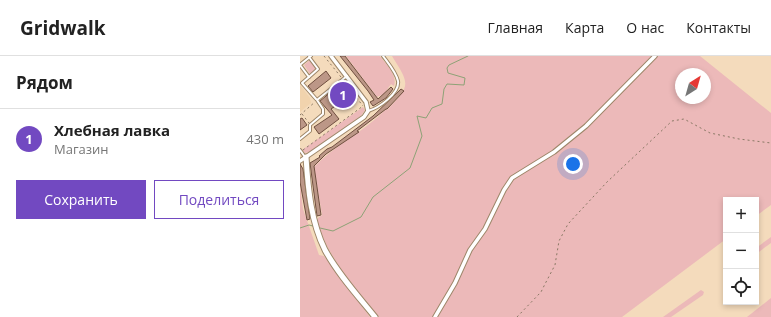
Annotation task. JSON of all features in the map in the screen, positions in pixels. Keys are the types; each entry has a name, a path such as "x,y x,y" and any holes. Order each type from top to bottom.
{"street":[{"path":"300,160 368,112 367,104 331,56"},
{"path":"435,317 455,284 470,250 485,229 504,190 512,178 554,152 586,126 602,108 655,56"},
{"path":"306,157 310,198 321,239 334,264 375,317"}],"lane":[{"path":"368,112 386,100 398,84 396,75 383,56"},
{"path":"300,139 310,131 310,125 324,112 317,100 302,83 309,77 318,69 310,57 300,65 309,77"},
{"path":"317,100 347,76"},
{"path":"300,151 306,157"}],"path":[{"path":"324,56 368,112"},
{"path":"310,125 301,114 317,100"},
{"path":"300,151 367,104"},
{"path":"517,317 540,292 555,265 559,242 568,224 607,182 672,121 684,118 710,133 739,139 771,143"}],"shaded area":[{"path":"346,56 380,56 393,74 395,82 394,86 391,84 384,94 377,97"},
{"path":"392,56 700,56 771,113 771,205 759,214 759,197 723,197 723,241 622,317 379,317 343,272 322,235 317,221 322,215 314,167 331,151 369,125 386,109 387,110 404,90 405,79"},
{"path":"310,60 317,69 310,74 304,65"},
{"path":"300,85 310,98 311,103 300,112"},
{"path":"363,107 365,110 361,116 309,152 305,153 302,150"},
{"path":"300,185 303,209 319,255 324,256 370,317 300,317"},
{"path":"771,237 771,243 759,252 759,246"},
{"path":"701,290 704,292 703,295 671,317 663,317"},
{"path":"771,298 771,317 747,317"}],"building":[{"path":"340,56 345,56 378,99 391,87 393,89 386,98 373,106 370,102 374,100"},
{"path":"326,71 331,78 313,92 308,86"},
{"path":"338,86 347,98 331,109 339,119 319,134 314,127 332,115 320,101"},
{"path":"401,89 404,91 387,109 357,131 359,132 326,154 314,166 321,215 317,216 310,163 373,116"},
{"path":"302,118 307,125 300,130 300,119"},
{"path":"300,164 303,169 310,219 307,220 300,182"}],"waterway":[{"path":"320,228 333,231 361,217 373,197 410,168 422,136 417,116 426,118 432,108 442,104 444,89 447,84 464,85 465,78 448,73 447,68 449,65 468,56"},
{"path":"300,228 309,225 313,226"}],"place":[{"name":"Хлебная лавка","path":"343,95"}]}
